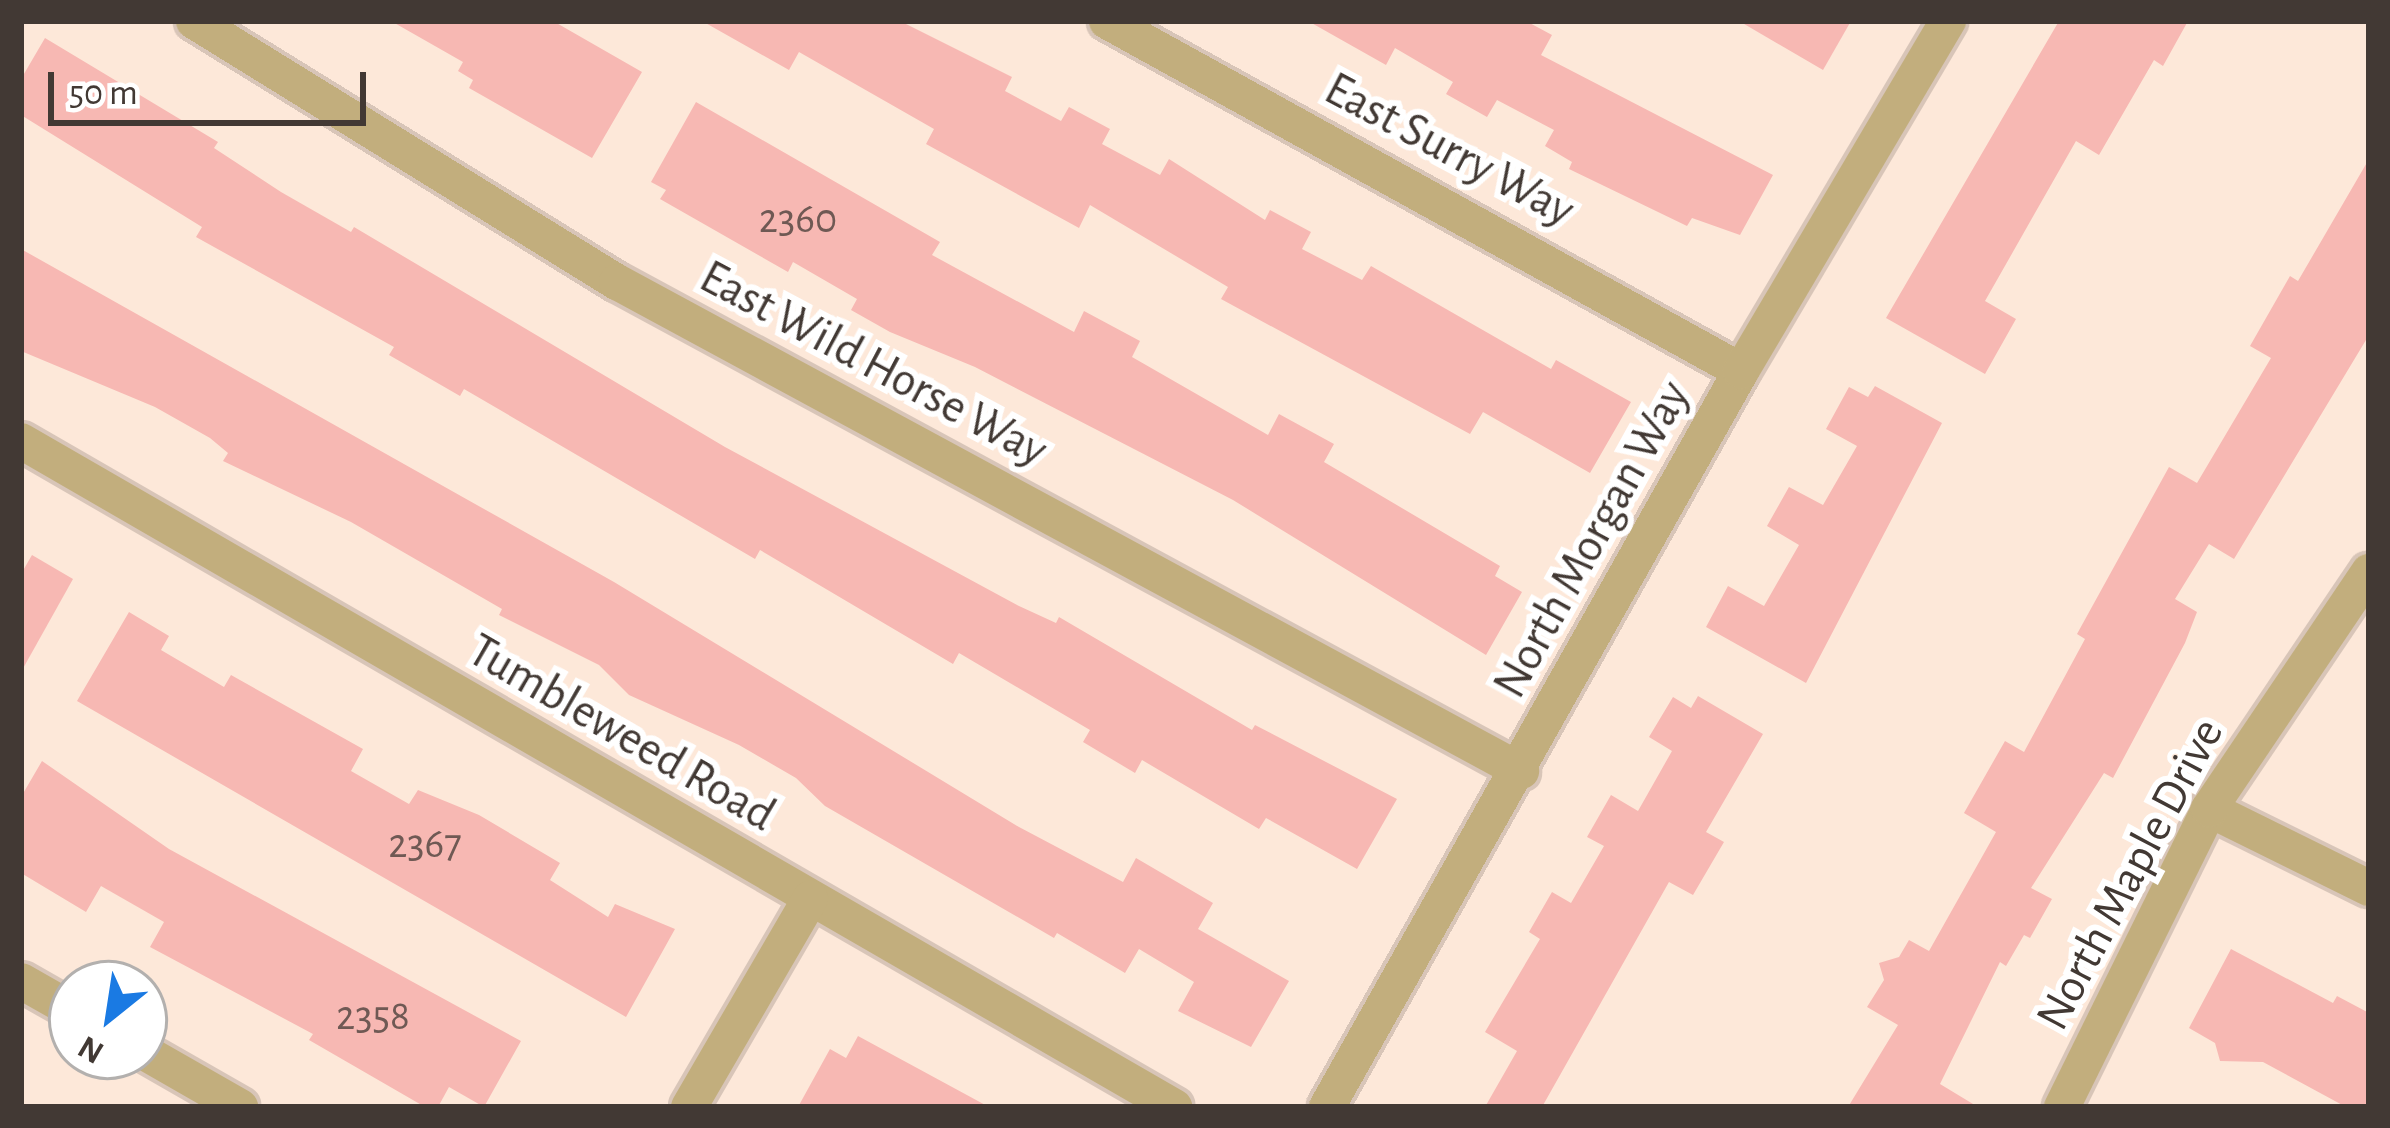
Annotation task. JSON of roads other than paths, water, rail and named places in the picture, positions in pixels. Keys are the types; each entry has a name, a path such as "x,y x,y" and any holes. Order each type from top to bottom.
{"street":[{"name":"East Wild Horse Way","path":"194,21 617,282 1521,771"},
{"name":"East Surry Way","path":"1107,21 1741,371"},
{"name":"North Morgan Way","path":"1328,1107 1521,771 1741,371 1948,21"},
{"name":"Tumbleweed Road","path":"21,441 1174,1107"},
{"name":"North Maple Drive","path":"2062,1107 2209,809 2369,572"},
{"path":"2209,809 2369,888"},
{"path":"689,1107 810,899"},
{"path":"21,981 48,996"},
{"path":"168,1066 240,1107"}]}
